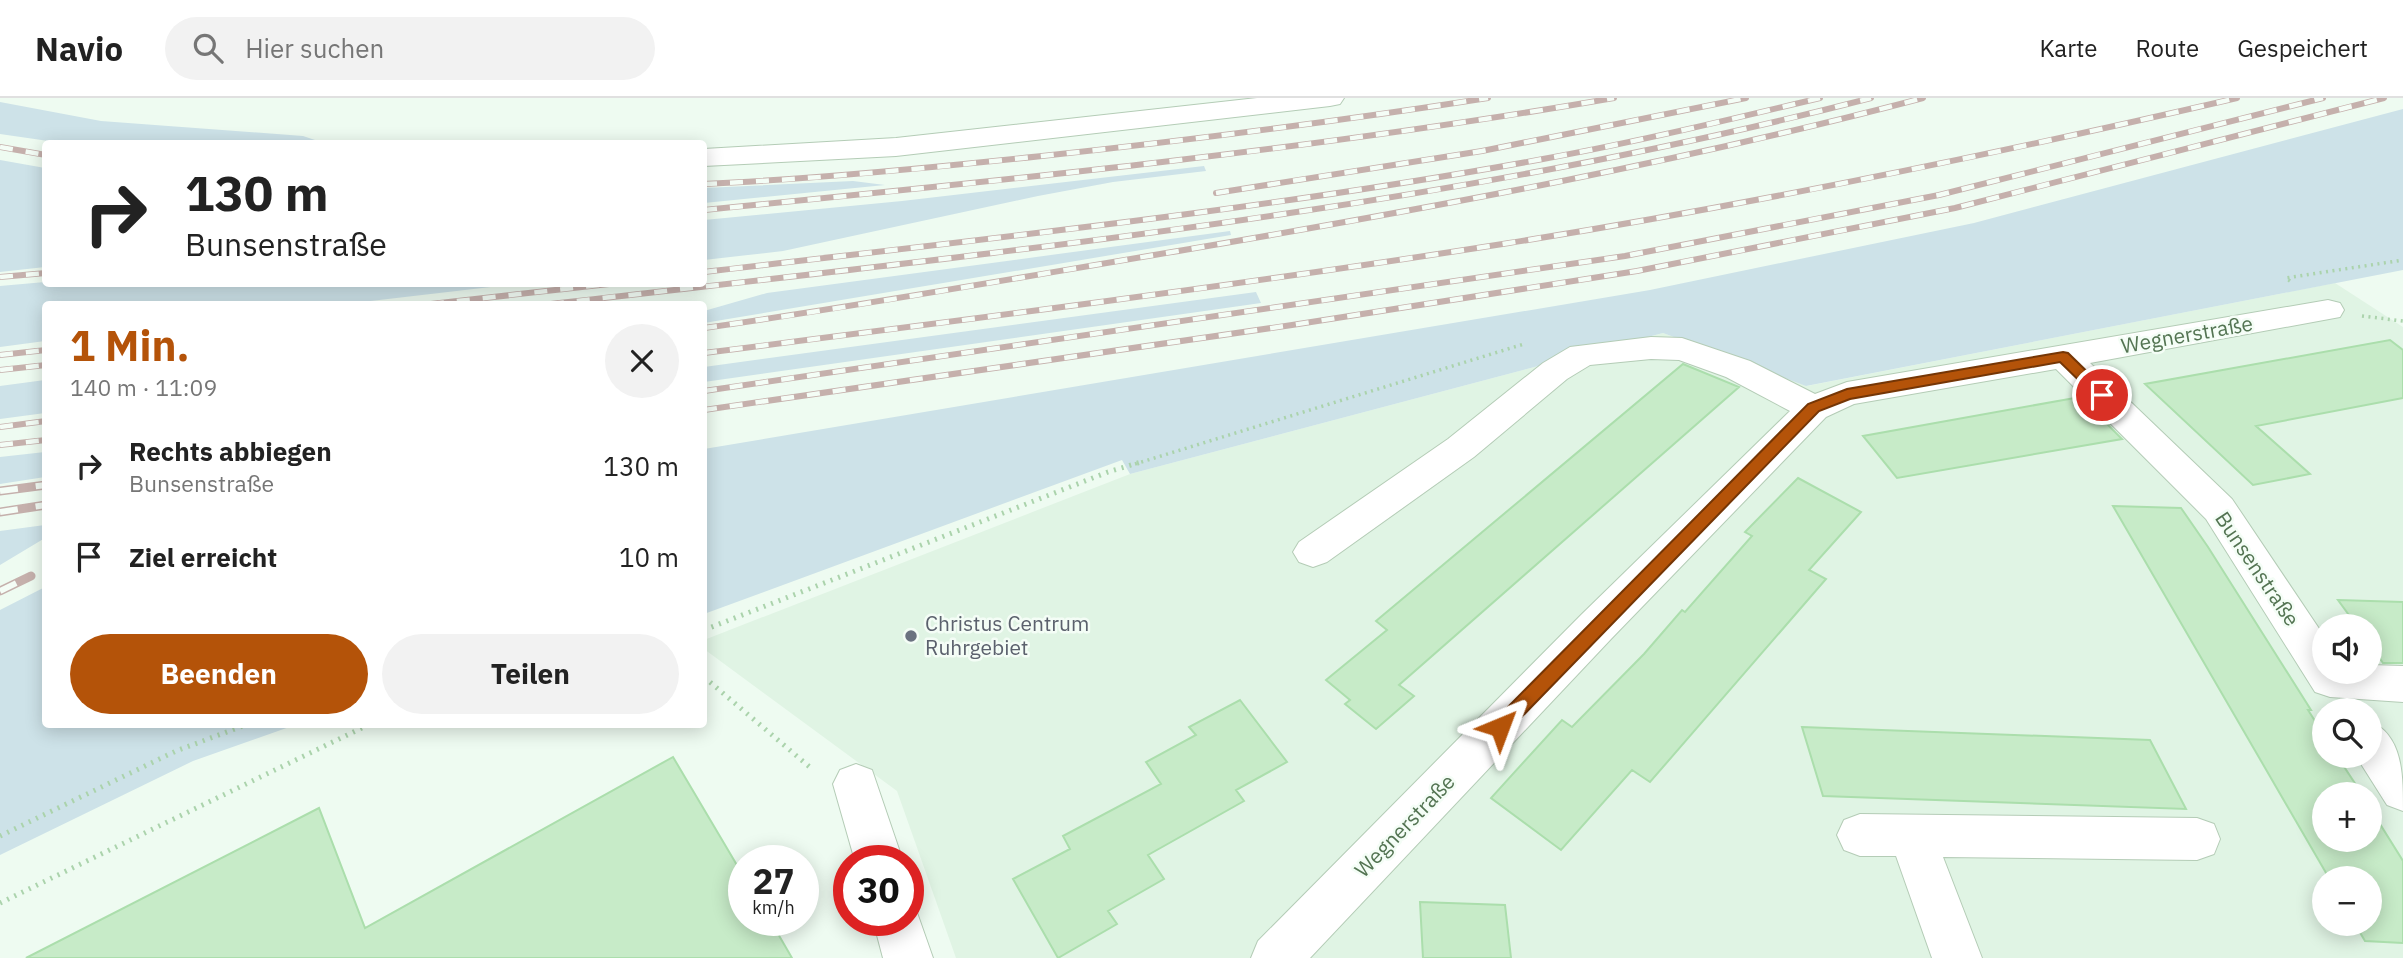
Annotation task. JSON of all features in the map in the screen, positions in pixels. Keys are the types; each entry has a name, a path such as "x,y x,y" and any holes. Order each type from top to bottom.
{"street":[{"path":"707,158 896,147 1330,98"},
{"name":"Wegnerstraße","path":"1296,948 1596,627 1814,408 1847,394 2328,310"},
{"path":"1313,552 1461,448 1555,371 1582,355 1627,350 1682,349 1738,369 1814,408"},
{"name":"Bunsenstraße","path":"2063,356 2219,509 2312,652"},
{"path":"2382,684 2403,684"},
{"path":"2382,759 2403,791"},
{"path":"856,784 874,845"},
{"path":"1860,835 2197,839"},
{"path":"1912,836 1957,958"},
{"path":"902,936 908,958"}],"path":[{"path":"707,629 1108,472 1529,343"},
{"path":"707,680 829,783 856,784"},
{"path":"0,836 176,751 237,728"},
{"path":"0,902 362,728"}],"shaded area":[{"path":"0,102 101,121 303,136 315,140 42,140 0,134"},
{"path":"2403,109 2403,270 1806,386 1663,333 1130,474 1122,460 707,613 707,448 1650,290 1974,223"},
{"path":"0,160 42,167 42,267 0,272"},
{"path":"1204,166 1206,171 1113,182 783,251 707,260 707,220 902,201"},
{"path":"853,181 885,185 707,203 707,188"},
{"path":"1230,231 1231,235 707,322 707,310 767,293"},
{"path":"42,282 42,287 490,287 371,301 42,301 42,341 0,347 0,286"},
{"path":"2335,283 2403,327 2403,958 956,958 924,867 924,845 916,845 897,791 707,651 707,639 1130,474 1663,333 1807,386"},
{"path":"1256,292 1261,303 707,382 707,367"},
{"path":"42,380 42,413 0,419 0,386"},
{"path":"42,452 42,477 0,484 0,457"},
{"path":"42,525 42,540 0,565 0,531"},
{"path":"42,589 42,728 286,728 193,761 0,855 0,610"}],"building":[{"path":"2390,340 2403,350 2403,398 2256,426 2310,474 2253,485 2145,384"},
{"path":"1683,364 1739,387 1399,685 1414,696 1376,729 1345,704 1350,700 1326,680 1387,630 1376,621"},
{"path":"2080,397 2122,439 1897,478 1863,436"},
{"path":"1798,478 1861,512 1809,570 1826,579 1650,782 1632,770 1561,850 1491,798 1562,720 1572,727 1644,654 1682,610 1685,612 1752,536 1745,532"},
{"path":"2113,506 2181,508 2311,710 2308,710 2312,716 2312,768 2345,768 2354,782 2312,782 2312,849"},
{"path":"2338,600 2403,602 2403,663 2382,662 2382,614 2348,614"},
{"path":"1240,700 1287,762 1236,790 1244,801 1148,855 1164,879 1108,911 1117,924 1058,958 1013,879 1070,849 1063,836 1161,784 1146,762 1196,735 1189,727"},
{"path":"1802,727 2150,740 2186,809 1823,796"},
{"path":"673,757 728,850 728,936 779,936 792,958 26,958 319,808 365,928"},
{"path":"2382,827 2403,861 2403,943 2365,941 2362,936 2382,936 2382,866 2322,866 2314,852 2382,852"},
{"path":"1420,902 1505,905 1511,958 1423,958"}],"railway":[{"path":"707,184 873,173 1042,156 1265,130 1488,98"},
{"path":"707,210 1046,175 1274,148 1501,117 1614,98"},
{"path":"1216,193 1482,151 1746,98"},
{"path":"707,272 1334,194 1578,152 1820,98"},
{"path":"707,286 1049,246 1380,199 1709,137 1871,98"},
{"path":"707,328 1008,280 1467,200 1741,143 1923,98"},
{"path":"707,353 1208,287 1601,228 1874,177 2237,98"},
{"path":"707,391 1625,256 1939,195 2323,98"},
{"path":"707,410 1292,325 1637,271 1955,208 2384,98"},
{"path":"0,147 42,154"},
{"path":"0,277 42,273"},
{"path":"458,301 582,287"},
{"path":"577,301 700,287"},
{"path":"0,355 42,350"},
{"path":"0,370 42,365"},
{"path":"0,427 42,422"},
{"path":"0,445 42,440"},
{"path":"0,491 42,486"},
{"path":"0,512 42,506"},
{"path":"0,591 31,576"}],"place":[{"name":"Christus Centrum Ruhrgebiet","path":"911,636"}],"route":[{"path":"1500,727 1814,408 1847,394 2063,356 2102,395"}]}
